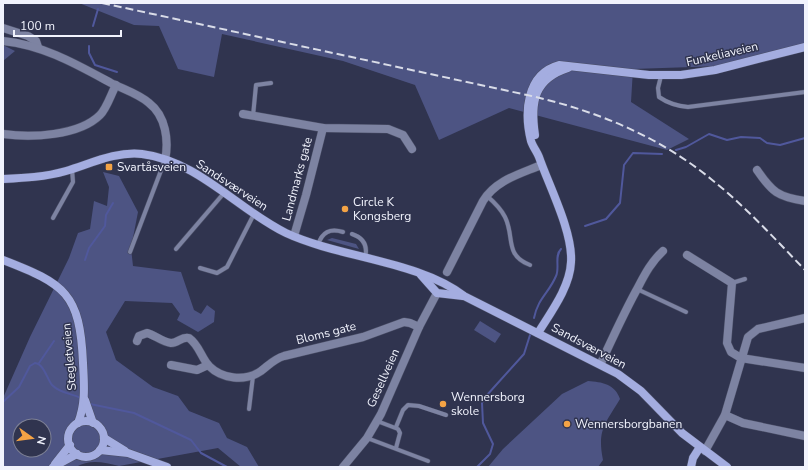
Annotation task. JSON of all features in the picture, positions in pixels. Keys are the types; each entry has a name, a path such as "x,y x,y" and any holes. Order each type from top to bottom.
{"street":[{"path":"3,28 28,36 36,41 38,47"},
{"path":"3,41 38,47 57,55 150,103 161,120 167,141 165,160"},
{"name":"Funkeliaveien","path":"538,333 566,282 571,262 567,235 538,155 533,119 537,93 541,84 547,78 571,67 661,76 681,75 710,71 805,47"},
{"path":"3,134 37,135 70,131 90,124 102,113 116,85"},
{"name":"Landmarks gate","path":"243,114 323,128 388,129 402,135 412,149"},
{"name":"Landmarks gate","path":"294,236 323,128"},
{"name":"Sandsværveien","path":"3,179 35,177 72,169 123,154 144,155 165,160 193,173 254,214 294,236 318,245 421,275 440,288 464,296 601,364 634,385 669,422 727,467"},
{"path":"447,272 487,195 496,185 542,165"},
{"path":"757,170 769,188 781,196 805,201"},
{"path":"601,364 615,329 653,260 663,251"},
{"path":"687,255 732,283 727,343 731,352 741,358 805,368"},
{"name":"Stegletveien","path":"3,260 45,277 56,284 68,298 77,315 80,328 85,397 92,420"},
{"name":"Gesellveien","path":"343,467 366,438 377,421 419,327 440,288"},
{"path":"691,467 693,458 702,449 725,415 748,337 758,329 805,318"},
{"name":"Bloms gate","path":"208,365 225,376 242,378 253,375 273,361 284,356 363,337 404,322 410,322 419,327"},
{"path":"137,341 139,336 147,333 169,342 175,342 184,337 189,338 193,341 208,365 197,370 171,365"},
{"name":"Stegletveien","path":"79,420 85,397"},
{"path":"725,415 743,423 805,436"},
{"path":"53,467 70,445 70,433 79,420 92,420 101,428 104,438 100,450 94,455 88,457 77,454 70,445"},
{"path":"104,438 128,453 167,467"},
{"path":"100,450 128,453"},
{"path":"53,467 77,454"}],"lane":[{"path":"661,76 658,88 660,96 677,106 688,107 805,92"},
{"path":"252,116 256,85 272,83"},
{"path":"130,252 165,160"},
{"path":"53,218 73,182 72,169"},
{"path":"176,249 224,193"},
{"path":"487,195 505,217 515,256 522,262 530,265"},
{"path":"200,268 217,273 227,267 254,214"},
{"path":"318,245 322,236 328,231 332,230 343,232"},
{"path":"352,234 362,239 365,243 367,252 365,258"},
{"path":"732,283 745,279"},
{"path":"637,289 686,312"},
{"path":"248,409 253,375"},
{"path":"396,427 403,410 408,405 419,406 446,415"},
{"path":"377,421 396,427 400,434 396,448"},
{"path":"366,438 428,461"}],"shaded area":[{"path":"79,3 805,3 805,45 722,66 633,69 631,102 689,139 667,150 509,108 439,140 415,85 343,61 222,34 214,77 178,69 159,26 134,25"},
{"path":"3,45 15,51 3,61"},
{"path":"103,172 119,176 138,212 131,248 133,266 181,272 194,310 201,314 207,305 215,311 214,322 198,332 177,320 180,314 172,303 125,301 106,332 116,360 153,387 178,396 189,411 219,423 227,438 247,447 259,467 241,467 218,448 119,466 108,463 91,462 81,464 76,467 3,467 3,398 30,337 69,258 78,233 90,229 94,201 107,206 109,187"},
{"path":"332,238 356,244 359,249 327,240"},
{"path":"480,321 501,334 495,343 474,330"},
{"name":"Wennersborgbanen","path":"588,381 603,383 611,387 618,394 620,399 606,421 601,441 603,460 598,467 488,467 503,449 562,394"}],"waterway":[{"path":"93,26 98,9"},
{"path":"89,46 89,53 95,65 117,72"},
{"path":"676,150 686,147 709,134 727,140 741,137 760,138 767,143 780,145 805,138"},
{"path":"585,226 606,219 620,203 624,165 633,153 662,154"},
{"path":"85,260 89,248 105,226 106,215 113,203"},
{"path":"534,318 538,305 556,276 557,259 561,249"},
{"path":"477,467 490,454 493,444 483,423 482,403 487,395 524,354 530,335"},
{"path":"39,363 54,341"},
{"path":"3,402 19,387 30,366 35,363 41,366 55,388 62,392 81,398"},
{"path":"90,404 134,413 191,440 201,453 227,467"}],"railway":[{"path":"102,3 527,95 576,108 624,126 669,149 711,179 760,223 805,270"}],"place":[{"name":"Svartåsveien","path":"109,167"},
{"name":"Circle K Kongsberg","path":"345,209"},
{"name":"Wennersborg skole","path":"443,404"},
{"name":"Wennersborgbanen","path":"567,424"}]}
